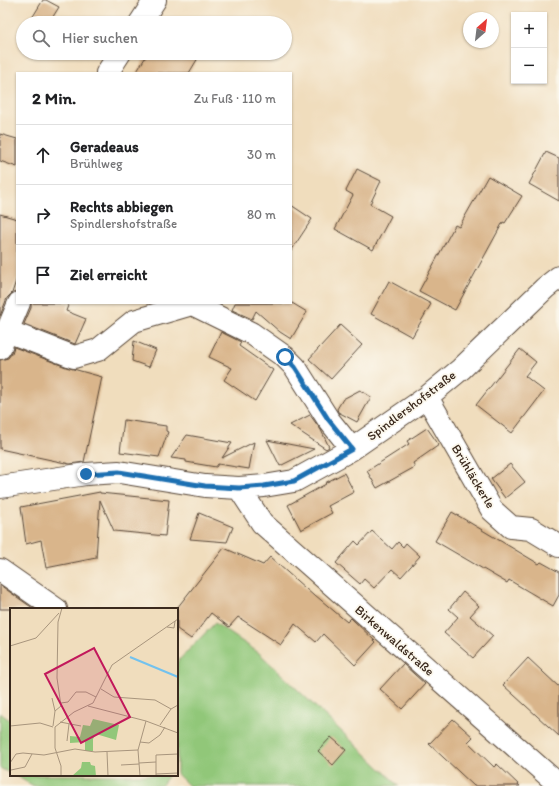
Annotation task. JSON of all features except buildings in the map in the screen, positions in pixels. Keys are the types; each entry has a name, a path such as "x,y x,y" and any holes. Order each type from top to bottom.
{"street":[{"path":"144,16 154,0"},
{"path":"108,72 115,60"},
{"name":"Spindlershofstraße","path":"0,487 86,474 119,472 205,486 239,488 294,481 352,449 427,397 461,368 545,288 559,277"},
{"path":"19,304 4,339 74,357 98,350 134,321 192,304 251,333 285,357 295,367 328,419 352,449"},
{"name":"Brühläckerle","path":"427,397 492,510 511,527 531,529 559,546"},
{"name":"Birkenwaldstraße","path":"239,488 262,523 559,785"},
{"path":"0,570 55,608"}],"green space":[{"path":"215,623 259,653 399,786 189,786 178,775 178,661"},
{"path":"0,713 10,720 10,773 0,768"},
{"path":"16,776 168,776 161,786 34,786"}],"route":[{"path":"86,474 119,472 205,486 239,488 264,486 294,481 352,449 328,419 295,367 285,357"}]}
